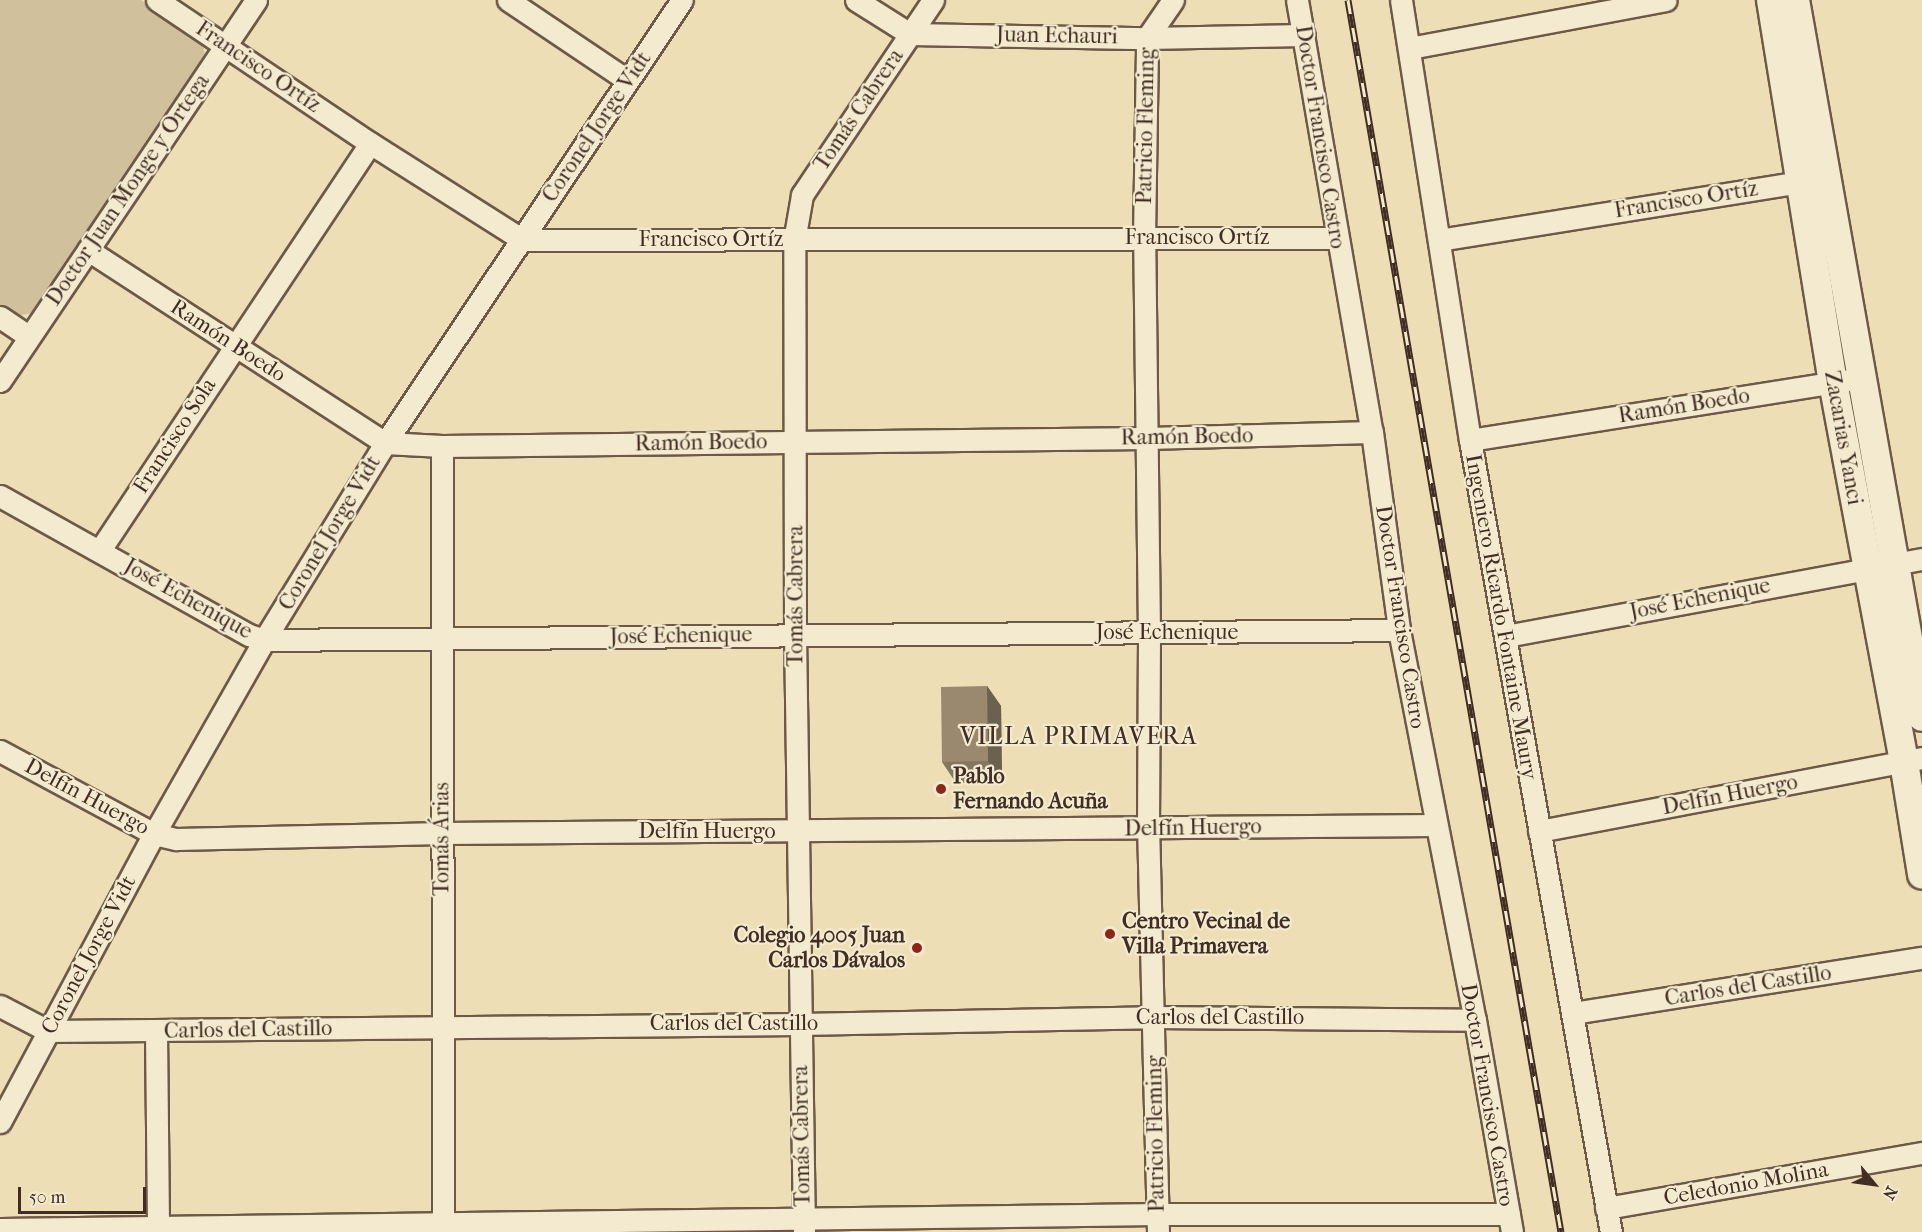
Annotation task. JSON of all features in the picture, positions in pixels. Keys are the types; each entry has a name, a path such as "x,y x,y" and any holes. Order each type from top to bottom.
{"street":[{"name":"Francisco Ortíz","path":"157,0 370,143 523,240 1336,238"},
{"name":"Doctor Juan Monge y Ortega","path":"0,381 28,336 256,0"},
{"path":"508,0 627,80"},
{"name":"Coronel Jorge Vidt","path":"0,1122 154,834 264,640 385,443 682,0"},
{"path":"856,0 910,34"},
{"name":"Tomás Cabrera","path":"804,1226 795,634 794,241 802,195 933,0"},
{"name":"Patricio Fleming","path":"1158,1223 1148,828 1148,438 1144,238 1147,38 1173,0"},
{"name":"Doctor Francisco Castro","path":"1297,0 1336,238 1372,432 1399,630 1475,1020 1510,1223"},
{"name":"Ingeniero Ricardo Fontaine Maury","path":"1401,0 1470,440 1611,1232"},
{"path":"1410,48 1595,6 1666,0"},
{"name":"Zacarias Yanci","path":"1771,0 1908,561 1922,717"},
{"name":"Zacarias Yanci","path":"1795,0 1833,382 1867,568 1913,760 1922,875"},
{"name":"Juan Echauri","path":"910,34 1147,38 1304,35"},
{"name":"Francisco Sola","path":"100,550 370,143"},
{"name":"Francisco Ortíz","path":"1439,240 1814,180"},
{"name":"Ramón Boedo","path":"88,250 385,443 442,446 1148,438 1372,432"},
{"path":"0,317 28,336"},
{"name":"Ramón Boedo","path":"1470,440 1862,378"},
{"name":"Tomás Árias","path":"442,446 441,1026 444,1228"},
{"name":"José Echenique","path":"0,496 249,635 264,640 1399,630"},
{"name":"José Echenique","path":"1506,636 1908,561"},
{"name":"Delfín Huergo","path":"0,751 154,834 176,839 443,833 798,832 1436,825"},
{"name":"Delfín Huergo","path":"1539,831 1913,760"},
{"name":"Carlos del Castillo","path":"1573,1013 1922,958"},
{"name":"Carlos del Castillo","path":"0,1006 48,1031 156,1032 441,1026 800,1024 1153,1017 1475,1020"},
{"path":"156,1032 158,1229"},
{"name":"Celedonio Molina","path":"1606,1208 1922,1154"},
{"path":"0,1229 1510,1223"}],"shaded area":[{"path":"0,0 141,0 202,41 205,55 33,313 15,316 0,305"}],"building":[{"path":"987,686 988,761 942,762 941,687"}],"railway":[{"path":"1348,0 1561,1232"}],"place":[{"name":"Pablo Fernando Acuña","path":"941,789"},
{"name":"Centro Vecinal de Villa Primavera","path":"1110,934"},
{"name":"Colegio 4005 Juan Carlos Dávalos","path":"917,948"}],"district":[{"name":"VILLA PRIMAVERA","path":"1079,737"}]}
